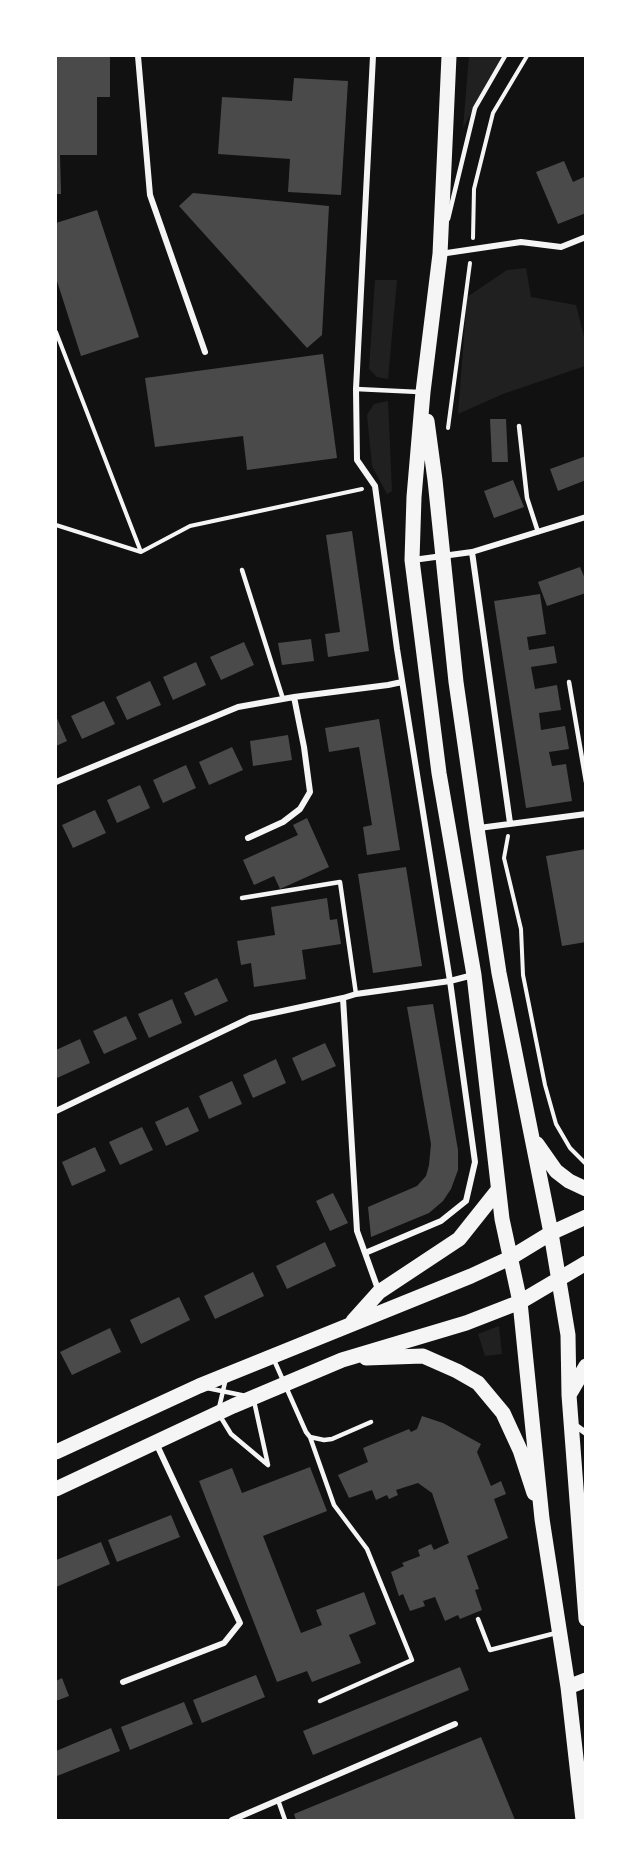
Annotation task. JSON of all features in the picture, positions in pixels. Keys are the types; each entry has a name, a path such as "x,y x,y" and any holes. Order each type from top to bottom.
{"main road":[{"path":"449,56 440,254 423,392 414,497 412,560 439,772 474,975 498,1190 520,1302 542,1519 581,1763 583,1821"},
{"path":"423,392 435,480 456,682 499,973 551,1233 568,1335 569,1395 585,1619"},
{"path":"526,1110 534,1139 556,1171 585,1189"},
{"path":"348,1326 379,1292 459,1239 498,1190"},
{"path":"56,1452 198,1386 471,1276 510,1258 551,1233 585,1218"},
{"path":"56,1490 284,1383 342,1360 466,1323 520,1302 585,1263"},
{"path":"342,1360 423,1356 478,1383 503,1413 520,1450 542,1519"},
{"path":"569,1395 585,1366"},
{"path":"568,1687 585,1680"}],"street":[{"path":"138,56 150,195 205,352"},
{"path":"365,1253 441,1221 466,1201 475,1162 450,981 397,650 375,486 357,459 356,389 373,56"},
{"path":"440,254 521,242 561,247 585,237"},
{"path":"412,560 472,552 585,517"},
{"path":"472,552 510,823"},
{"path":"56,782 238,707 294,697 388,686 402,682"},
{"path":"248,838 283,822 300,809 310,792 294,697"},
{"path":"477,828 585,814"},
{"path":"56,1111 250,1018 356,994 450,981 474,975"},
{"path":"343,998 357,1231 379,1292"},
{"path":"572,1422 585,1432"},
{"path":"123,1682 224,1643 240,1623 156,1442"},
{"path":"232,1821 456,1724"}],"lane":[{"path":"440,254 475,108 505,56"},
{"path":"356,389 423,392"},
{"path":"519,426 527,498 538,532"},
{"path":"242,570 283,699"},
{"path":"569,682 585,782"},
{"path":"242,898 340,882 356,994"},
{"path":"273,1357 310,1437 334,1505 367,1548 412,1660 320,1701"},
{"path":"198,1386 222,1390 253,1397 268,1465 231,1434 218,1413 222,1390 228,1374"},
{"path":"310,1437 332,1439 371,1422"},
{"path":"478,1619 490,1650 559,1632"},
{"path":"278,1800 285,1821"}],"path":[{"path":"448,432 472,250 474,189 493,112 527,56"},
{"path":"56,332 141,552"},
{"path":"56,525 141,552 190,526 375,486"},
{"path":"510,823 504,858 521,929 523,975 545,1085 556,1124 570,1148 585,1164"}],"shaded area":[{"path":"469,56 509,56 483,91 463,128"},
{"path":"526,268 531,297 576,305 585,341 585,366 503,394 458,414 467,297 507,270"},
{"path":"375,280 397,280 388,379 377,377 369,369"},
{"path":"388,401 392,491 387,494 372,466 367,415 374,404"},
{"path":"499,1326 502,1354 485,1356 478,1334"}],"building":[{"path":"56,56 110,56 110,97 97,97 97,155 60,155 61,194 56,194"},
{"path":"294,78 348,81 341,195 288,192 290,159 218,154 222,97 292,101"},
{"path":"564,161 573,182 586,176 586,213 558,224 536,172"},
{"path":"193,193 329,206 322,335 307,348 179,206"},
{"path":"97,210 139,337 81,356 56,278 56,223"},
{"path":"323,354 337,458 247,470 243,436 155,447 145,378"},
{"path":"490,419 506,419 508,462 492,462"},
{"path":"586,456 586,480 558,491 550,469"},
{"path":"513,480 524,507 494,518 484,491"},
{"path":"352,531 369,651 328,657 325,634 340,632 326,535"},
{"path":"580,567 586,581 586,593 547,606 538,582"},
{"path":"540,594 546,634 527,637 529,650 554,646 557,663 531,667 535,689 557,685 561,710 539,713 541,730 565,726 569,749 549,752 552,766 566,764 572,801 526,808 494,601"},
{"path":"311,639 314,661 282,665 278,643"},
{"path":"244,642 254,665 221,680 210,657"},
{"path":"196,662 206,685 173,700 163,677"},
{"path":"150,681 161,705 127,720 116,697"},
{"path":"104,701 115,724 82,739 71,716"},
{"path":"56,716 67,741 56,746"},
{"path":"379,719 400,850 367,855 363,827 372,825 359,747 329,752 325,728"},
{"path":"288,735 292,760 253,766 250,741"},
{"path":"232,747 243,770 209,785 199,762"},
{"path":"186,765 196,788 163,803 153,780"},
{"path":"140,785 150,808 117,823 107,800"},
{"path":"95,810 106,833 73,848 62,825"},
{"path":"307,818 329,867 280,889 274,876 254,885 243,860 298,835 293,825"},
{"path":"586,849 586,942 562,946 546,856"},
{"path":"406,867 422,966 373,973 358,874"},
{"path":"327,898 330,920 337,919 341,944 302,950 306,979 254,987 251,963 241,965 237,941 275,935 271,907"},
{"path":"217,978 228,1001 195,1016 184,993"},
{"path":"172,999 182,1023 149,1038 138,1014"},
{"path":"433,1004 458,1150 458,1170 451,1189 443,1201 429,1213 371,1237 368,1207 417,1186 426,1176 429,1165 431,1144 407,1007"},
{"path":"126,1016 137,1039 104,1054 93,1031"},
{"path":"80,1039 90,1063 57,1078 56,1050"},
{"path":"325,1043 336,1066 302,1081 292,1058"},
{"path":"276,1059 286,1083 253,1098 243,1075"},
{"path":"232,1081 242,1104 209,1119 199,1096"},
{"path":"188,1107 199,1131 166,1146 155,1122"},
{"path":"142,1127 153,1150 120,1165 109,1142"},
{"path":"95,1147 106,1171 72,1186 62,1162"},
{"path":"333,1193 348,1223 330,1231 316,1201"},
{"path":"325,1242 336,1266 287,1289 276,1266"},
{"path":"253,1272 264,1296 215,1319 204,1296"},
{"path":"179,1297 190,1320 141,1344 130,1320"},
{"path":"110,1328 121,1352 72,1375 60,1352"},
{"path":"422,1416 443,1423 481,1444 477,1452 491,1486 501,1481 506,1494 494,1499 508,1538 467,1556 479,1589 475,1590 482,1610 460,1619 458,1615 445,1621 435,1597 423,1601 425,1606 410,1611 403,1594 399,1596 391,1572 404,1566 402,1563 420,1556 418,1550 431,1544 434,1550 449,1543 432,1493 418,1483 396,1490 398,1495 389,1499 387,1495 376,1500 372,1490 349,1498 338,1475 368,1462 363,1448 409,1429 411,1432 417,1429"},
{"path":"310,1467 327,1511 263,1536 301,1633 322,1625 316,1610 364,1592 376,1624 349,1635 361,1663 312,1682 307,1671 277,1682 199,1481 232,1468 242,1493"},
{"path":"171,1515 180,1537 117,1562 108,1540"},
{"path":"101,1542 110,1564 56,1587 56,1560"},
{"path":"460,1667 469,1690 313,1755 303,1731"},
{"path":"256,1675 265,1697 202,1723 193,1700"},
{"path":"62,1678 69,1696 56,1701 56,1681"},
{"path":"184,1702 193,1724 130,1750 121,1727"},
{"path":"111,1728 120,1751 57,1776 56,1751"},
{"path":"481,1737 515,1820 296,1820 294,1814"}]}
